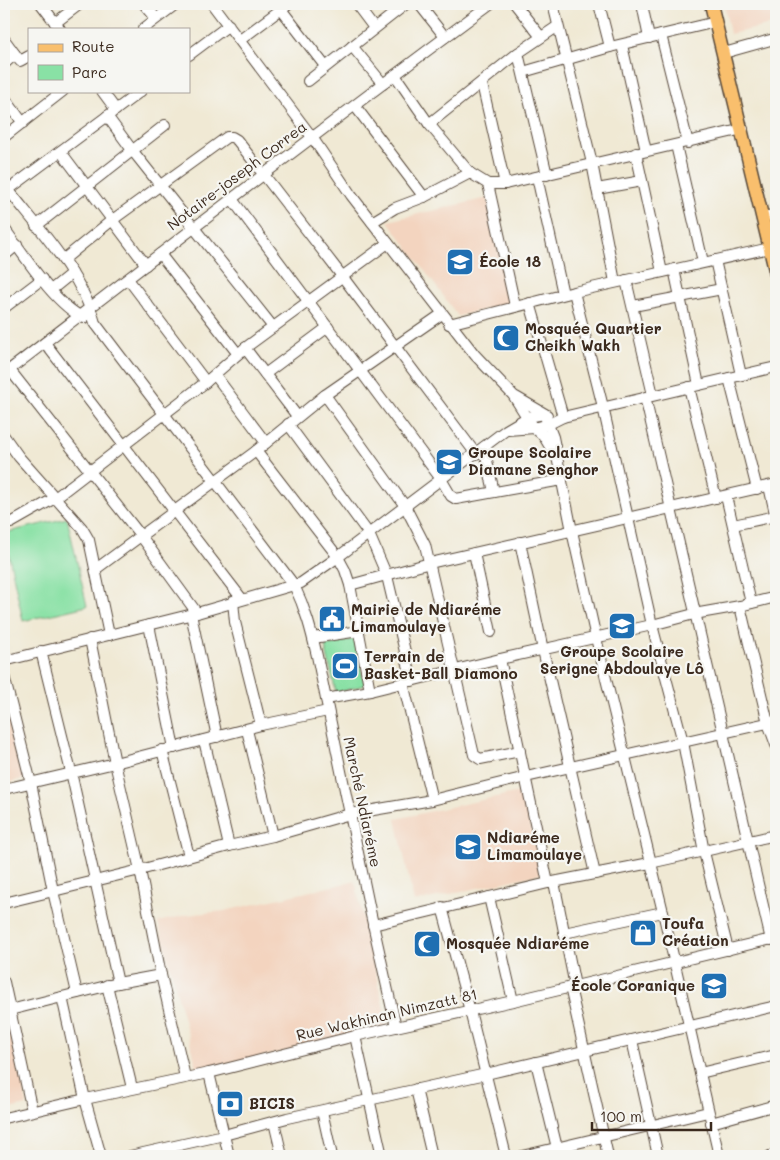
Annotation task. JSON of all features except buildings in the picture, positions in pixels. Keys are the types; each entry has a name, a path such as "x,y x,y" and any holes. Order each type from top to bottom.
{"main road":[{"path":"711,4 743,129 776,274"}],"street":[{"path":"41,4 58,26 80,4"},
{"path":"144,4 156,18"},
{"path":"144,28 176,4"},
{"path":"212,4 312,137 337,176 449,324 483,365 513,395 534,428 543,435 556,456"},
{"path":"356,4 374,28"},
{"path":"308,81 406,4"},
{"path":"419,4 445,37"},
{"name":"Notaire-joseph Correa","path":"7,372 193,227 264,176 312,137 490,4"},
{"path":"515,4 541,37"},
{"path":"553,4 592,163 615,282"},
{"path":"599,4 610,47"},
{"path":"642,4 650,38"},
{"path":"240,40 282,5 325,66"},
{"path":"523,72 610,47 716,22"},
{"path":"190,54 229,25"},
{"path":"429,124 482,84 518,53 558,26"},
{"path":"661,35 688,143"},
{"path":"4,39 21,62 28,57"},
{"path":"724,53 776,40"},
{"path":"622,44 641,152 642,181 662,272"},
{"path":"352,46 383,84"},
{"path":"518,53 563,294"},
{"path":"4,64 15,54"},
{"path":"395,75 429,124 470,173 488,184 505,184 743,129"},
{"path":"482,84 505,184"},
{"path":"4,137 62,92"},
{"path":"102,92 132,150 273,327"},
{"path":"94,322 84,292 72,273 6,187 61,152 140,92"},
{"path":"4,97 23,123"},
{"path":"355,106 424,197"},
{"path":"36,226 165,125"},
{"path":"63,260 112,221 227,137 232,137 237,140 395,346 480,451 494,492"},
{"path":"676,145 703,262"},
{"path":"61,152 146,265"},
{"path":"372,222 395,208 424,197 470,173"},
{"path":"597,189 642,181"},
{"path":"488,184 515,306"},
{"path":"232,199 441,479 451,496 456,499 562,480"},
{"path":"763,217 776,214"},
{"path":"4,228 42,279 65,305 79,316 94,322"},
{"path":"4,522 11,523 55,498 164,415 308,300 388,243"},
{"path":"4,256 17,245"},
{"path":"449,324 563,294 770,248"},
{"path":"160,254 242,351 266,374 297,416"},
{"path":"715,260 741,375"},
{"path":"674,268 694,386 721,497 732,525 751,603"},
{"path":"51,290 72,273"},
{"path":"4,308 42,279"},
{"path":"128,279 206,382"},
{"path":"626,280 633,306 649,396 694,614 724,733 747,841 773,939"},
{"path":"633,306 722,289"},
{"path":"574,292 603,407 652,625 683,742 704,852 728,950"},
{"path":"530,303 561,418"},
{"path":"96,569 256,451 297,416 442,314"},
{"name":"Marché Ndiaréme","path":"94,322 294,585 306,612 396,1027"},
{"path":"266,374 328,327"},
{"path":"45,343 174,512 238,600 235,622 261,725"},
{"path":"506,430 534,428 561,418 603,407 776,367"},
{"path":"7,372 141,536 194,613 217,737"},
{"path":"215,374 266,443"},
{"path":"729,378 757,488"},
{"path":"513,395 544,414 561,418"},
{"path":"325,396 405,506 419,532 430,563 476,757 480,759 520,751"},
{"path":"4,661 194,613 294,585 305,580 506,430 528,417 544,414"},
{"path":"544,414 549,424 596,638 663,912 719,1156"},
{"path":"288,424 369,534 387,576 432,800"},
{"path":"4,436 86,534 96,569 109,635"},
{"path":"256,451 338,557 345,570 350,586 370,691"},
{"path":"350,586 430,563 772,485 776,517 732,525"},
{"path":"520,542 542,650 595,874"},
{"path":"474,553 491,632"},
{"path":"326,700 694,614 740,606 776,597"},
{"path":"740,606 772,722 776,745"},
{"path":"149,625 174,748"},
{"path":"313,638 359,631"},
{"path":"90,639 115,763 140,870 160,975 185,1077"},
{"path":"41,651 71,772 118,982"},
{"path":"500,659 526,777 564,933 585,1050 608,1156"},
{"path":"4,676 31,783 53,891 77,993"},
{"path":"4,789 115,763 261,725 328,711"},
{"path":"4,903 273,836 350,814 432,800 772,722"},
{"path":"247,730 273,836"},
{"path":"204,740 229,846"},
{"path":"162,750 189,856"},
{"path":"373,925 551,882 704,852 776,835"},
{"path":"490,897 513,1001"},
{"path":"442,908 506,1156"},
{"path":"564,933 663,912"},
{"name":"Rue Wakhinan Nimzatt 81","path":"4,1118 84,1098 209,1073 355,1036 470,1011 773,939"},
{"path":"10,1010 118,982 160,975"},
{"path":"4,982 32,1110"},
{"path":"107,985 132,1088"},
{"path":"62,997 84,1098 101,1156"},
{"path":"130,1156 172,1152 224,1135 274,1122 585,1050 690,1028 776,1006"},
{"path":"355,1036 382,1156"},
{"path":"632,1040 658,1156"},
{"path":"700,1073 776,1055"},
{"path":"536,1062 557,1148"},
{"path":"209,1073 228,1156"},
{"path":"416,1089 432,1156"},
{"path":"711,1123 776,1105"},
{"path":"322,1111 332,1156"},
{"path":"522,1156 708,1112"},
{"path":"274,1122 282,1156"},
{"path":"770,1156 776,1154"}],"shaded area":[{"path":"724,4 776,4 776,24 730,34"},
{"name":"École 18","path":"488,198 510,303 458,316 388,221"},
{"path":"4,683 26,778 4,784"},
{"name":"Ndiaréme Limamoulaye","path":"523,791 541,874 414,902 396,819"},
{"path":"355,881 388,1027 198,1072 158,922 186,915 224,911"},
{"path":"4,999 27,1105 4,1110"}],"green space":[{"path":"67,518 87,606 23,621 4,533"},
{"name":"Terrain de Basket-Ball Diamono","path":"354,639 365,685 336,693 325,646"}],"place":[{"name":"École 18","path":"460,262"},
{"name":"Mosquée Quartier Cheikh Wakh","path":"506,338"},
{"name":"Groupe Scolaire Diamane Senghor","path":"449,462"},
{"name":"Mairie de Ndiaréme Limamoulaye","path":"332,619"},
{"name":"Groupe Scolaire Serigne Abdoulaye Lô","path":"622,626"},
{"name":"Terrain de Basket-Ball Diamono","path":"345,666"},
{"name":"Ndiaréme Limamoulaye","path":"468,847"},
{"name":"Toufa Création","path":"643,933"},
{"name":"Mosquée Ndiaréme","path":"427,944"},
{"name":"École Coranique","path":"714,986"},
{"name":"BICIS","path":"230,1104"}]}
